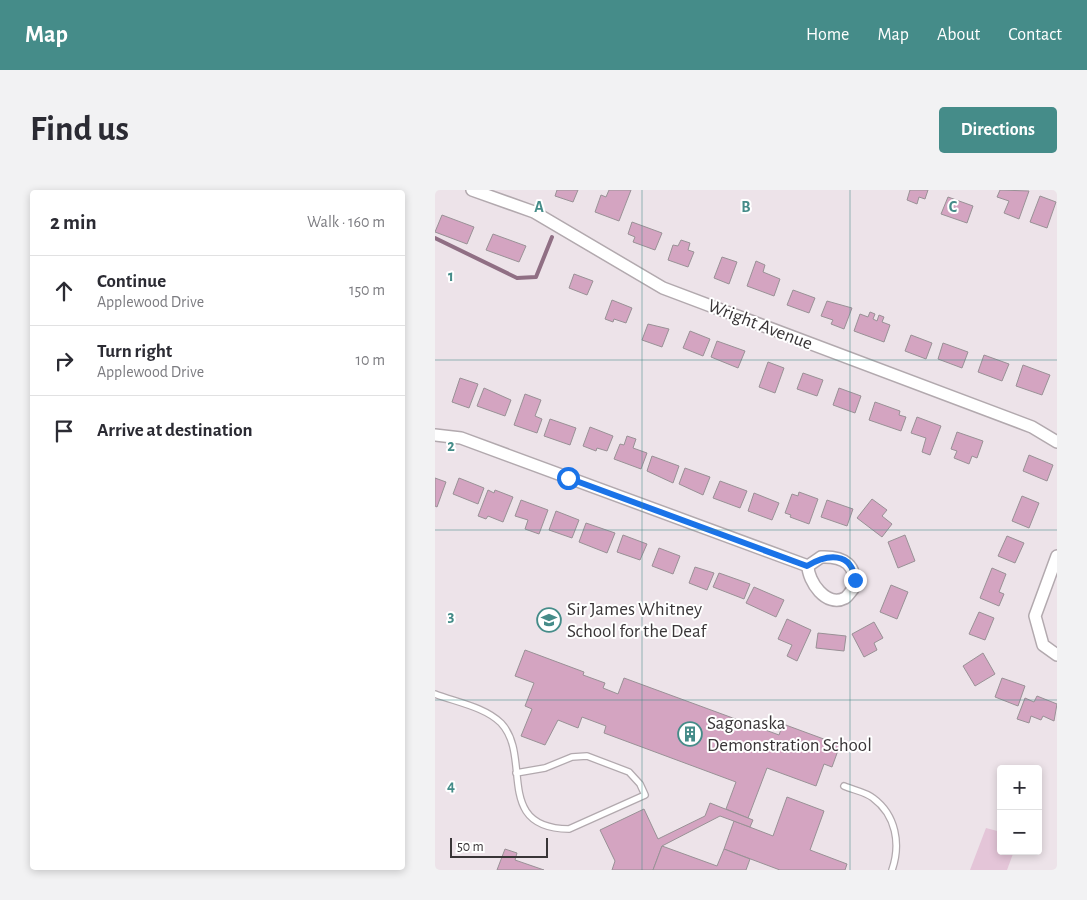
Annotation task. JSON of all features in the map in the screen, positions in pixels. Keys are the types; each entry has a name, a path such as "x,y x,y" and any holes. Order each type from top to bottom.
{"street":[{"name":"Wright Avenue","path":"472,190 534,212 663,288 1032,427 1057,442"},
{"path":"435,435 461,438 807,566"},
{"path":"1057,556 1035,616 1043,645 1057,655"},
{"path":"821,557 841,558 849,563 854,571 853,589 844,598 835,600 827,597 813,584 808,575 807,566 821,557"}],"lane":[{"path":"435,694 489,714 502,724 510,738 516,773 524,809 538,821 559,829 578,826 645,795 640,784 629,772 587,756 572,757 545,768 516,773"},
{"path":"844,786 872,797 890,814 896,835 895,862 892,870"}],"shaded area":[{"path":"986,828 997,831 997,855 1013,855 1007,870 970,870"}],"building":[{"path":"557,190 578,190 573,202 555,196"},
{"path":"609,190 631,190 619,221 595,212 601,195 606,197"},
{"path":"910,190 928,190 925,199 919,197 917,204 907,200"},
{"path":"1000,190 1029,191 1019,219 1004,213 1009,201 997,197"},
{"path":"1040,196 1056,202 1047,228 1030,222"},
{"path":"948,197 973,206 967,223 941,214"},
{"path":"442,215 474,227 467,244 435,232"},
{"path":"632,222 662,233 655,250 633,242 635,237 628,234"},
{"path":"493,234 526,246 519,262 486,250"},
{"path":"681,240 690,243 688,250 694,252 688,267 668,260 673,245 678,246"},
{"path":"722,257 737,262 729,284 714,278"},
{"path":"756,261 765,265 763,272 780,279 774,296 747,286"},
{"path":"574,274 593,281 587,295 569,288"},
{"path":"793,290 815,298 809,313 787,305"},
{"path":"612,300 632,308 626,323 614,319 613,322 605,319"},
{"path":"827,301 852,308 844,329 831,324 833,320 821,316"},
{"path":"870,312 875,314 873,319 877,321 879,315 884,317 882,322 890,325 884,342 854,331 860,314 868,317"},
{"path":"648,324 669,329 662,347 642,340"},
{"path":"690,331 710,339 703,356 683,348"},
{"path":"911,335 932,343 926,359 905,351"},
{"path":"717,341 745,351 738,368 711,357"},
{"path":"943,343 968,352 962,368 938,359"},
{"path":"984,355 1009,364 1002,381 978,372"},
{"path":"768,362 784,368 775,393 759,387"},
{"path":"1023,365 1050,375 1042,395 1016,386"},
{"path":"803,373 823,380 817,396 797,389"},
{"path":"460,378 478,384 469,408 452,402"},
{"path":"484,388 511,400 505,416 477,406"},
{"path":"839,388 861,396 855,413 833,405"},
{"path":"525,394 541,400 535,416 542,419 537,433 514,425"},
{"path":"875,402 900,411 899,415 906,417 901,431 869,420"},
{"path":"917,417 941,426 930,455 922,452 926,438 911,433"},
{"path":"550,419 576,428 570,445 544,436"},
{"path":"590,427 613,436 607,451 597,448 596,451 583,446"},
{"path":"957,432 983,441 977,458 972,456 969,464 954,458 957,451 951,449"},
{"path":"627,436 636,439 633,448 647,453 641,469 614,459 620,444 624,445"},
{"path":"1029,455 1053,465 1047,481 1023,471"},
{"path":"652,456 679,466 673,483 647,471"},
{"path":"685,468 710,477 703,495 679,484"},
{"path":"435,478 446,482 437,507 435,506"},
{"path":"459,478 484,488 478,504 453,494"},
{"path":"720,481 747,491 740,508 713,498"},
{"path":"488,490 494,493 495,490 513,497 503,522 488,516 486,519 478,516"},
{"path":"799,492 818,499 809,524 790,517 791,515 785,513 792,494 798,496"},
{"path":"754,493 779,503 772,520 748,511"},
{"path":"1022,496 1039,503 1029,528 1012,521"},
{"path":"872,499 887,510 882,516 892,524 882,537 857,518"},
{"path":"521,500 548,510 539,534 525,529 528,520 515,516"},
{"path":"827,500 853,509 847,526 821,517"},
{"path":"556,511 579,520 572,538 549,530"},
{"path":"586,523 615,533 607,553 579,542"},
{"path":"623,535 647,544 640,560 617,552"},
{"path":"905,535 915,561 898,568 888,542"},
{"path":"1007,536 1024,543 1015,563 998,556"},
{"path":"659,548 680,556 673,574 652,566"},
{"path":"695,567 714,573 707,590 689,583"},
{"path":"992,568 1006,574 999,592 1004,594 999,606 980,598"},
{"path":"719,573 750,584 744,599 713,587"},
{"path":"891,585 908,592 897,619 880,612"},
{"path":"754,587 784,600 776,617 746,603"},
{"path":"979,612 994,618 985,640 969,634"},
{"path":"787,619 811,630 797,661 787,656 792,645 778,639"},
{"path":"874,622 883,638 874,643 877,650 864,657 852,634"},
{"path":"818,633 846,636 844,651 816,648"},
{"name":"Sagonaska Demonstration School","path":"525,650 584,672 583,675 605,683 603,688 618,694 624,678 779,735 783,724 840,745 832,767 824,764 816,786 767,768 748,818 726,809 736,782 604,733 606,726 582,717 578,728 558,720 545,745 521,736 532,709 525,706 534,683 515,676"},
{"path":"983,653 995,674 975,686 963,666"},
{"path":"1002,678 1025,686 1018,706 995,697"},
{"path":"1037,696 1057,704 1054,721 1043,716 1041,720 1031,716 1029,723 1017,719 1025,698 1034,702"},
{"path":"787,797 824,811 810,850 847,864 845,870 780,870 724,849 734,821 773,836"},
{"path":"710,803 753,820 750,827 720,816 662,846 653,870 612,870 615,861 600,830 644,809 658,839 705,816"},
{"path":"662,846 717,866 724,849 750,859 746,870 653,870"},
{"path":"505,849 517,853 515,860 544,870 497,870"}],"waterway":[{"path":"435,238 517,278 536,277 552,237"}],"place":[{"name":"Sir James Whitney School for the Deaf","path":"549,620"},
{"name":"Sagonaska Demonstration School","path":"690,734"}],"route":[{"path":"568,478 807,566 821,557 841,558 849,563 854,571 855,580"}]}
